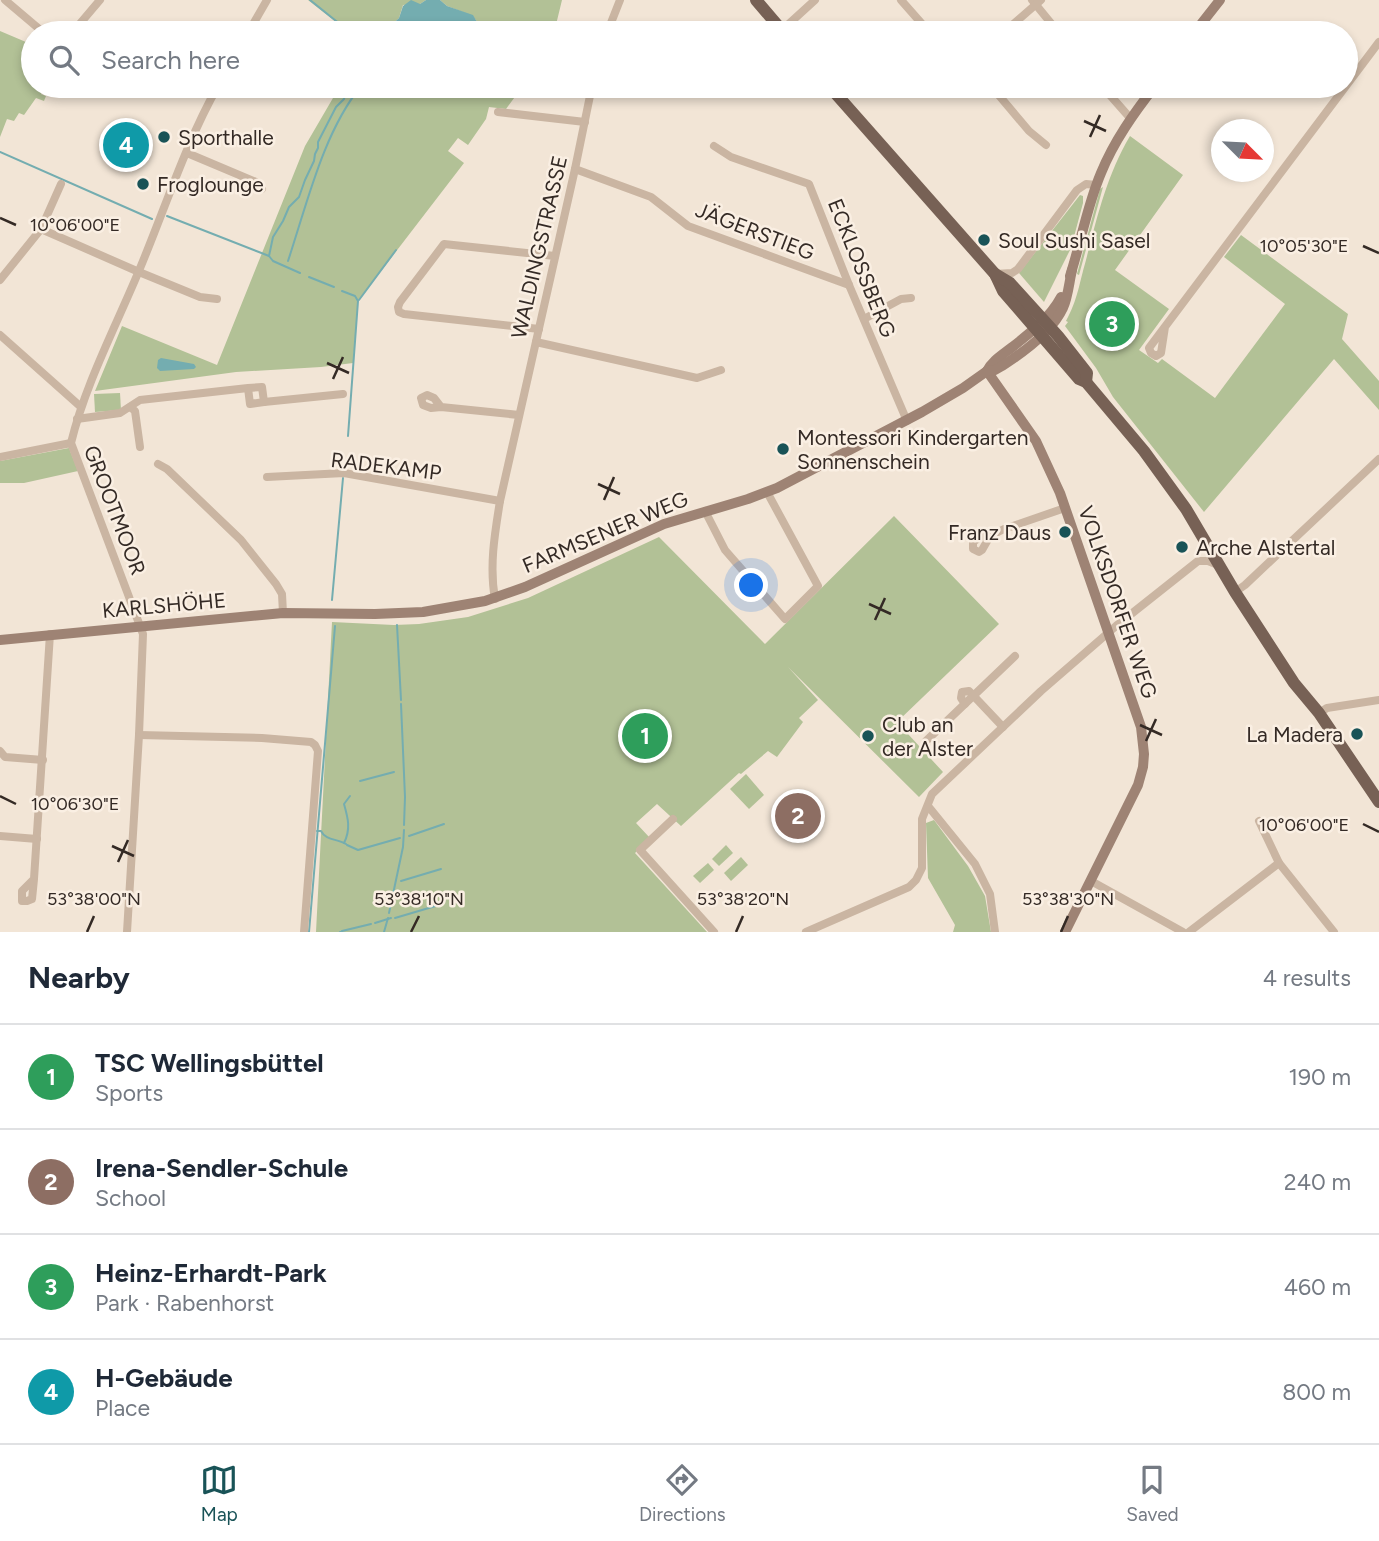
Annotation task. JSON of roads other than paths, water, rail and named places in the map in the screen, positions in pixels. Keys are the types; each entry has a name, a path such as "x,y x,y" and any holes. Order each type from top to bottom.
{"main road":[{"path":"756,0 773,21"},
{"path":"1203,21 1220,0"},
{"path":"840,98 995,274 1010,283 1042,327 1087,373 1086,382 1151,461 1186,509 1235,592 1294,683 1319,713 1379,802"},
{"name":"FARMSENER WEG","path":"333,613 423,612 495,598 664,524 768,492 948,397 987,371 991,363 1042,327 1059,302 1072,270 1096,184 1111,150 1146,98"},
{"name":"VOLKSDORFER WEG","path":"987,371 1036,441 1053,476 1108,632 1144,746 1143,767 1136,789 1065,932"},
{"name":"KARLSHÖHE","path":"0,640 283,613 333,613"}],"street":[{"path":"5,0 30,21"},
{"path":"82,21 100,0"},
{"path":"255,21 267,0"},
{"path":"612,21 620,0"},
{"path":"793,21 815,0"},
{"path":"901,0 919,21"},
{"path":"1016,21 1036,2 1050,21"},
{"path":"1358,70 1379,42"},
{"name":"GROOTMOOR","path":"127,932 143,634 71,443 81,407 212,98"},
{"name":"WALDINGSTRASSE","path":"495,598 495,534 500,500 589,98"},
{"path":"1001,98 1029,131 1046,145"},
{"path":"1112,98 1130,119"},
{"path":"1164,327 1337,98"},
{"path":"498,112 584,122"},
{"name":"ECKLOSSBERG","path":"714,146 731,157 809,184 907,421"},
{"path":"187,153 256,182 262,189"},
{"name":"JÄGERSTIEG","path":"575,169 651,197 688,226 849,285"},
{"path":"0,280 41,229 61,184"},
{"path":"995,274 1012,273 1018,269 1072,197 1084,185 1096,184"},
{"path":"1072,197 1080,193 1092,196"},
{"path":"41,229 200,297 217,299"},
{"path":"538,329 404,314 399,312 398,307 444,244 555,256"},
{"path":"864,319 901,299 911,298"},
{"path":"0,335 81,407"},
{"path":"536,342 696,378 721,370"},
{"path":"77,418 120,414 140,401 248,388 262,387 264,402"},
{"path":"248,388 250,404 343,394"},
{"path":"130,407 135,411 140,447"},
{"path":"441,407 519,415"},
{"path":"0,457 71,443"},
{"path":"1235,592 1379,459"},
{"path":"158,464 167,469 241,540 282,594 283,613"},
{"name":"RADEKAMP","path":"267,477 344,473 500,500"},
{"path":"705,511 725,550 785,619 818,586 768,492"},
{"path":"990,536 1065,508"},
{"path":"806,932 909,887 922,868 922,819 932,794 1108,632 1196,562 1208,561 1219,565"},
{"path":"34,879 50,634"},
{"path":"926,741 1015,656"},
{"path":"973,696 1003,727"},
{"path":"1319,713 1327,708 1379,700"},
{"path":"139,735 262,738 311,742 315,745 318,751 304,932"},
{"path":"1,752 5,757 43,760"},
{"path":"928,806 975,864 990,894 996,931"},
{"path":"673,819 640,850 714,932"},
{"path":"1259,821 1279,863 1334,932"},
{"path":"0,836 37,839"},
{"path":"1189,932 1279,863"},
{"path":"1091,881 1183,932"}],"water":[{"path":"411,0 420,4 426,0 440,0 447,6 473,15 476,21 396,21 403,6"},
{"path":"161,358 194,364 196,367 160,371 157,368"}],"waterway":[{"path":"310,0 336,21"},
{"path":"269,256 273,237 289,207 299,197 314,161 318,142 336,107 344,98"},
{"path":"288,261 326,147 353,98"},
{"path":"0,152 152,219"},
{"path":"167,216 269,256 273,261 300,273"},
{"path":"359,300 396,250"},
{"path":"309,277 334,287"},
{"path":"342,291 355,296 358,301 348,436"},
{"path":"332,600 343,478"},
{"path":"397,625 401,700"},
{"path":"309,932 335,626"},
{"path":"401,704 404,825"},
{"path":"360,781 394,772"},
{"path":"344,843 348,828 344,804 350,796"},
{"path":"409,836 444,824"},
{"path":"389,913 404,830"},
{"path":"317,831 346,844"},
{"path":"347,845 358,850 400,838"},
{"path":"401,881 441,869"},
{"path":"395,918 439,905"},
{"path":"384,932 388,918"},
{"path":"375,923 391,918"},
{"path":"342,931 371,924"}],"place":[{"name":"Sporthalle","path":"164,137"},
{"name":"H-Gebäude","path":"126,145"},
{"name":"Froglounge","path":"143,184"},
{"name":"Soul Sushi Sasel","path":"984,240"},
{"name":"Heinz-Erhardt-Park","path":"1112,324"},
{"name":"Montessori Kindergarten Sonnenschein","path":"783,449"},
{"name":"Franz Daus","path":"1065,532"},
{"name":"Arche Alstertal","path":"1182,547"},
{"name":"La Madera","path":"1357,734"},
{"name":"TSC Wellingsbüttel","path":"645,736"},
{"name":"Club an der Alster","path":"868,736"},
{"name":"Irena-Sendler-Schule","path":"798,816"}]}
